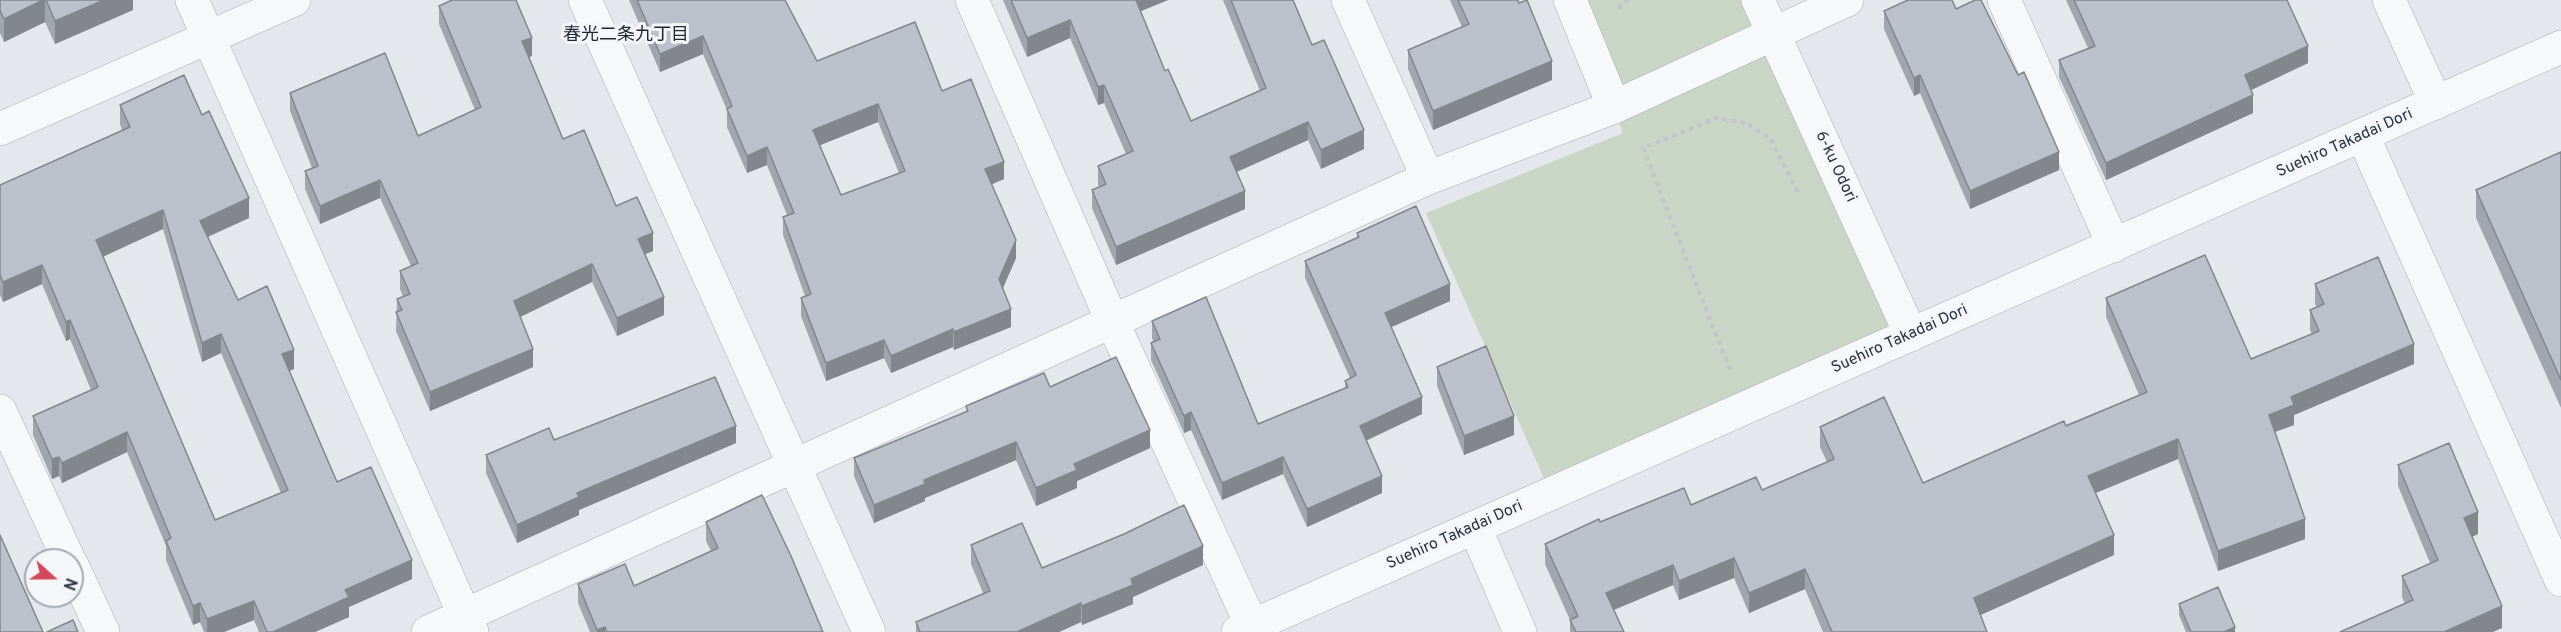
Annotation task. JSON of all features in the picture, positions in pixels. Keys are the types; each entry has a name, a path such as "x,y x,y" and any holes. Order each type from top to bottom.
{"street":[{"path":"192,0 468,624"},
{"path":"0,129 294,0"},
{"path":"585,0 869,632"},
{"path":"972,0 1245,629"},
{"path":"1348,0 1428,178"},
{"path":"1570,0 1614,107"},
{"name":"6-ku Odori","path":"1758,0 1911,335"},
{"path":"428,632 468,624 793,467 1428,178 1614,107 1847,0"},
{"path":"2004,0 2114,246"},
{"path":"2389,0 2436,103"},
{"name":"Suehiro Takadai Dori","path":"1245,629 2561,47"},
{"path":"2363,136 2561,580"},
{"path":"0,411 63,548"},
{"path":"1475,528 1520,632"},
{"path":"84,591 103,632"}],"path":[{"path":"1613,12 1628,0"},
{"path":"1745,408 1643,148 1716,118 1746,123 1770,138 1801,200"}],"green space":[{"path":"1570,0 1758,0 1911,335 1551,494 1426,213 1623,133"}],"building":[{"path":"0,0 43,0 4,19 0,10"},
{"path":"46,0 104,0 55,21"},
{"path":"452,0 516,0 532,38 522,41 563,139 584,130 616,206 637,197 653,233 638,239 664,297 617,318 592,264 514,301 533,349 430,392 396,312 402,310 397,299 410,294 400,271 418,263 380,180 320,206 305,171 318,166 290,93 385,53 418,136 481,107 439,6"},
{"path":"637,0 785,0 817,61 915,22 942,91 971,79 1004,162 985,169 1016,240 999,279 1011,309 954,332 953,329 891,356 884,340 826,363 801,298 811,294 783,217 794,213 767,147 747,156 727,109 732,106 703,36 660,54","holes":["878,104 905,171 841,195 813,130"]},
{"path":"1011,0 1136,0 1165,71 1168,69 1191,121 1266,88 1231,0 1293,0 1312,45 1324,40 1364,130 1321,150 1308,122 1230,157 1245,191 1116,247 1092,190 1106,184 1098,166 1133,151 1104,85 1098,87 1070,20 1027,38"},
{"path":"1458,0 1518,0 1519,3 1527,0 1552,61 1433,111 1408,50 1469,24"},
{"path":"1908,0 1952,0 1956,9 1975,0 1981,0 2018,75 2024,72 2059,152 1970,191 1920,75 1914,78 1884,11"},
{"path":"2074,0 2287,0 2308,46 2245,75 2253,95 2106,163 2059,60 2095,46"},
{"path":"184,75 202,115 209,111 249,198 200,221 238,300 267,286 294,350 282,354 337,482 371,467 412,560 345,590 349,597 273,632 267,632 254,601 207,619 200,603 193,606 166,541 171,538 127,432 62,463 59,457 52,459 33,416 98,387 70,320 66,322 42,265 3,282 0,275 0,185 130,127 120,105","holes":["163,210 202,343 221,334 288,490 215,520 96,240"]},
{"path":"2561,152 2561,380 2476,190"},
{"path":"1416,206 1450,284 1385,313 1422,397 1360,426 1382,476 1307,509 1283,457 1222,483 1191,412 1184,416 1151,343 1160,339 1152,321 1206,297 1258,424 1348,387 1345,381 1356,375 1305,261 1359,237 1357,233"},
{"path":"2205,255 2251,359 2319,331 2310,310 2324,304 2315,284 2378,257 2414,344 2291,397 2294,405 2269,415 2305,519 2218,551 2178,439 2088,476 2114,535 1974,598 1987,632 1832,632 1805,569 1749,593 1734,558 1679,581 1673,565 1606,593 1624,632 1576,632 1570,620 1578,616 1545,544 1599,519 1600,522 1684,488 1691,505 1756,477 1762,490 1834,459 1820,427 1884,397 1923,483 2064,421 2066,426 2147,392 2106,298"},
{"path":"1486,346 1514,416 1464,436 1437,367"},
{"path":"1116,357 1150,430 1074,464 1077,470 1036,488 1016,442 924,480 925,484 874,505 854,458 968,411 966,406 1044,373 1050,387"},
{"path":"715,377 736,426 577,493 579,497 517,525 486,455 549,428 554,440"},
{"path":"2449,443 2478,512 2464,518 2502,606 2444,632 2340,632 2413,600 2402,576 2438,560 2398,465"},
{"path":"762,495 823,632 607,632 605,627 597,630 578,584 625,564 634,586 718,548 706,522"},
{"path":"1184,505 1203,546 1131,579 1133,585 1082,606 1081,603 1017,632 920,632 916,622 990,591 971,545 1022,523 1042,568 1124,534"},
{"path":"0,535 24,589 24,608 32,608 43,632 0,632"},
{"path":"2218,587 2235,627 2224,632 2191,632 2179,604"},
{"path":"73,620 78,632 47,632"}],"district":[{"name":"春光二条九丁目","path":"626,36"}]}
